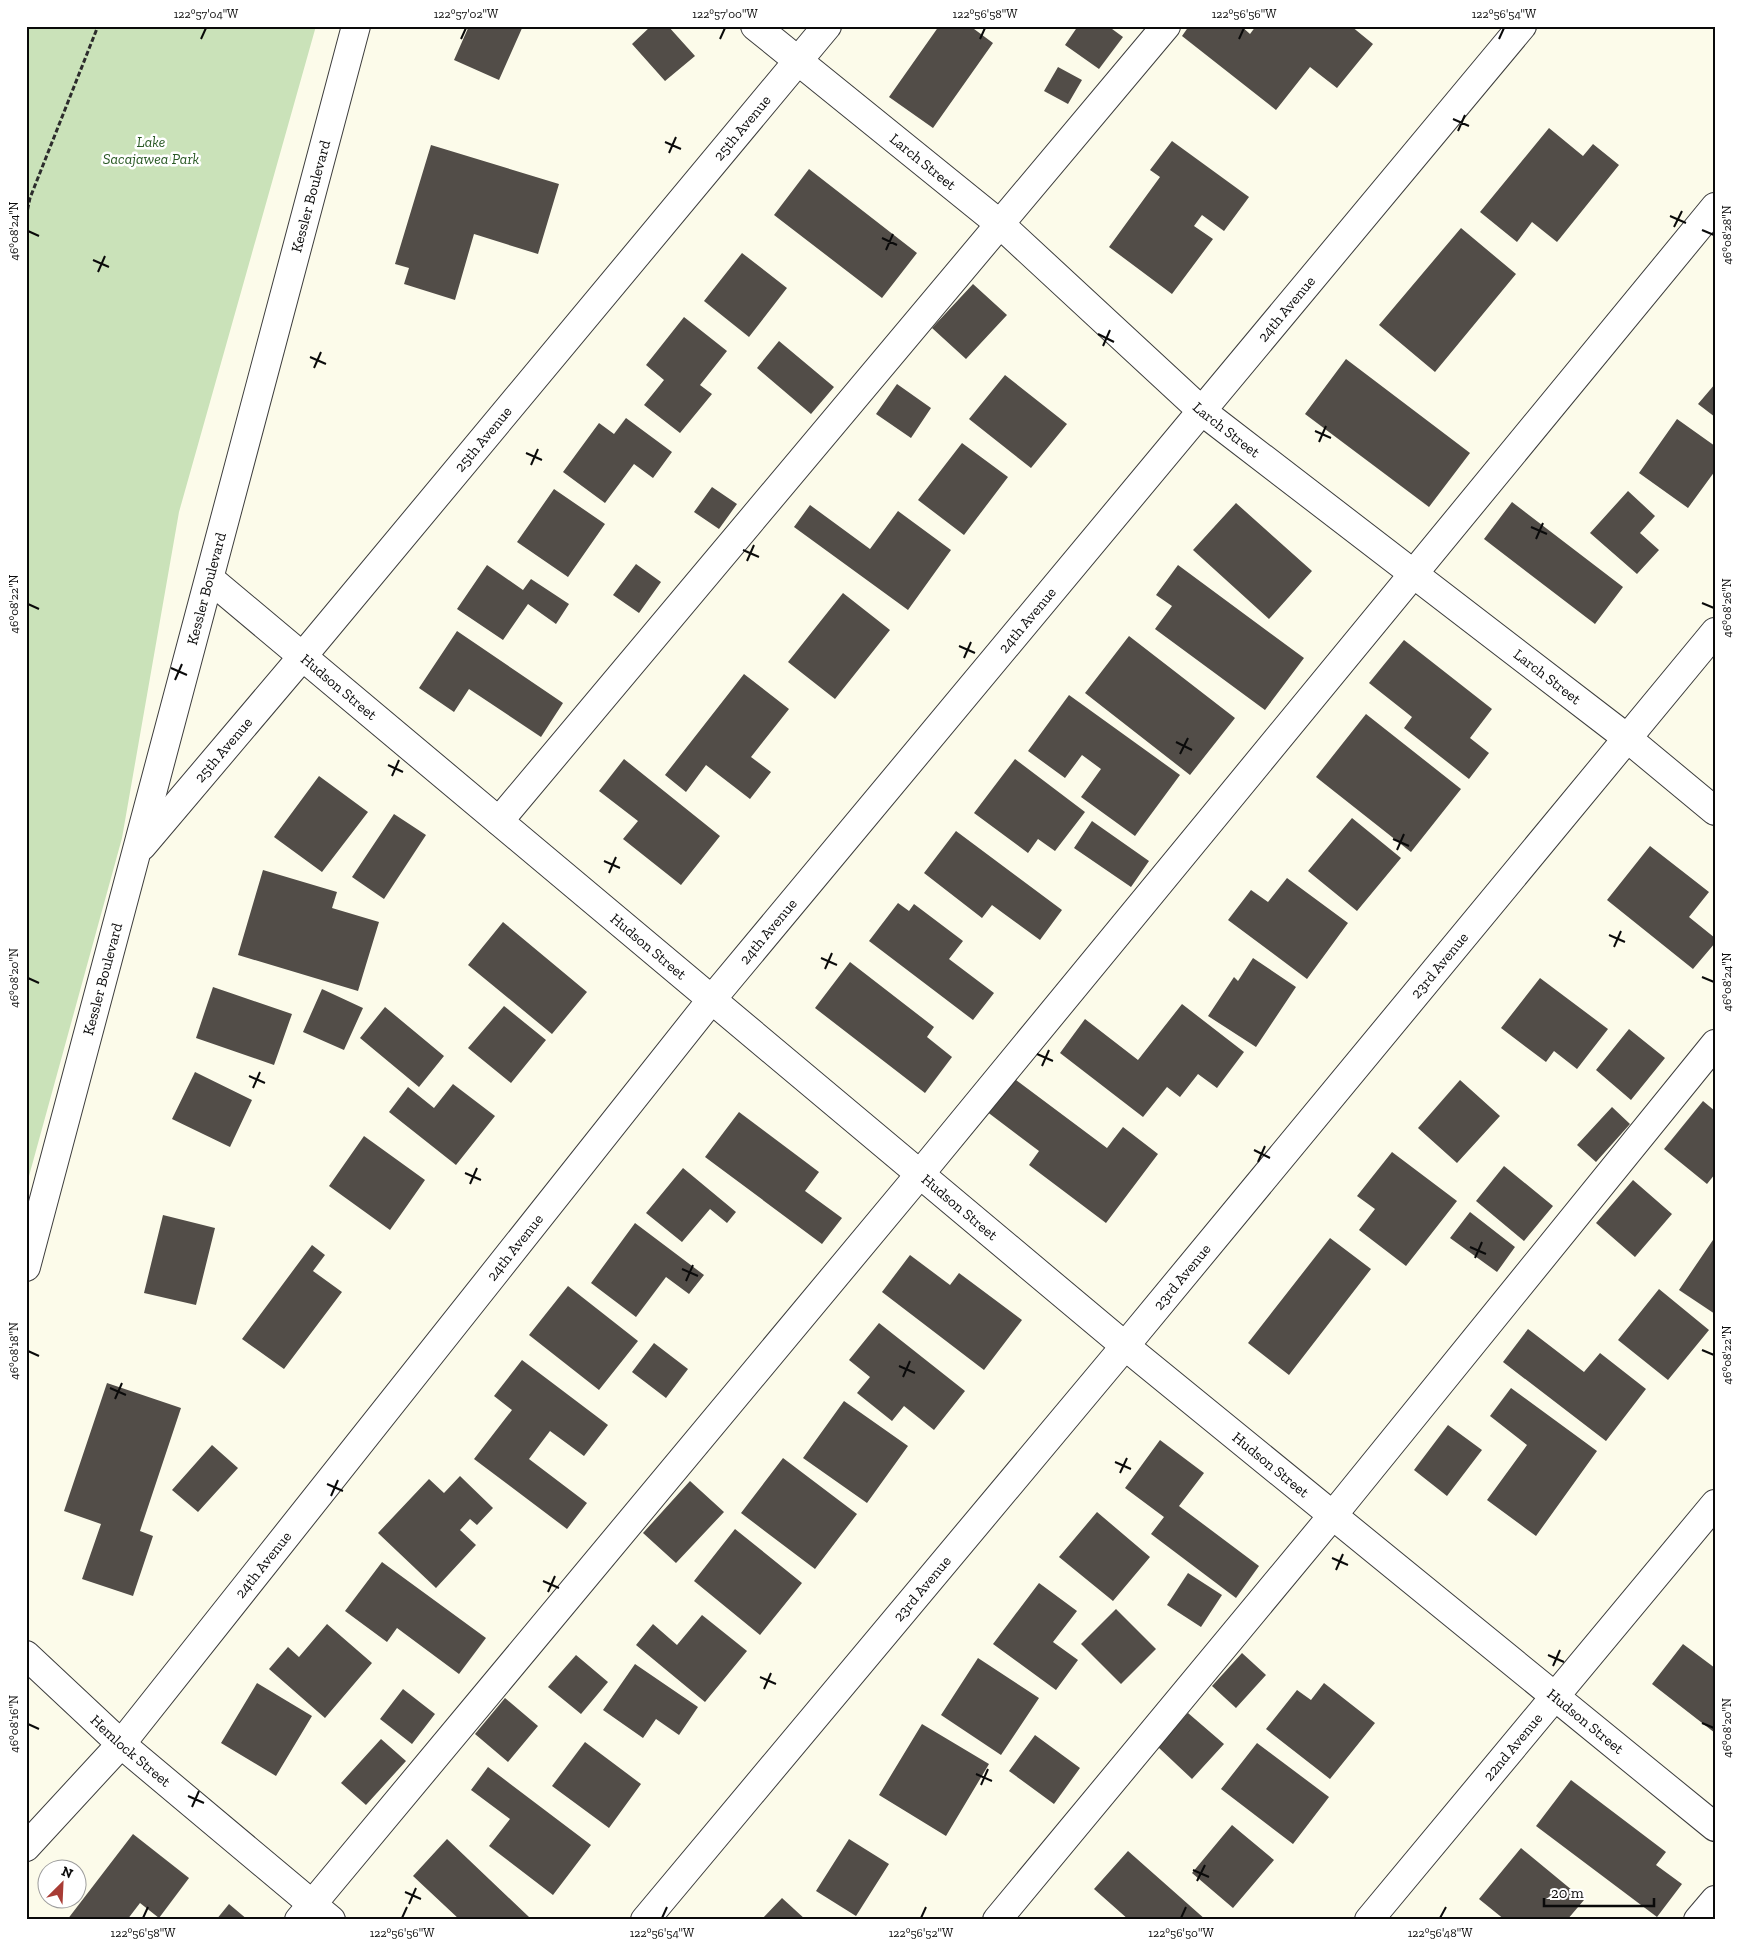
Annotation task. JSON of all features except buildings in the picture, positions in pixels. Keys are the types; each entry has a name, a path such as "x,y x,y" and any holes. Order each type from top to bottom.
{"street":[{"name":"Kessler Boulevard","path":"26,1267 356,26"},
{"name":"Larch Street","path":"756,26 1001,225 1203,412 1627,738 1715,812"},
{"name":"25th Avenue","path":"138,851 800,61 827,26"},
{"path":"499,821 1001,225 1166,26"},
{"name":"24th Avenue","path":"26,1847 121,1744 712,999 1203,412 1522,26"},
{"path":"314,1914 1715,207"},
{"name":"Hudson Street","path":"210,579 1126,1346 1715,1827"},
{"name":"23rd Avenue","path":"645,1920 1126,1346 1715,632"},
{"path":"996,1920 1333,1515 1715,1044"},
{"name":"22nd Avenue","path":"1369,1920 1715,1504"},
{"name":"Hemlock Street","path":"26,1655 121,1744 314,1914"},
{"path":"1698,1920 1715,1900"}],"path":[{"path":"26,217 30,198 98,26"},
{"path":"26,194 30,198"}],"green space":[{"name":"Lake Sacajawea Park","path":"26,26 316,26 179,512 122,838 26,1187"}]}
